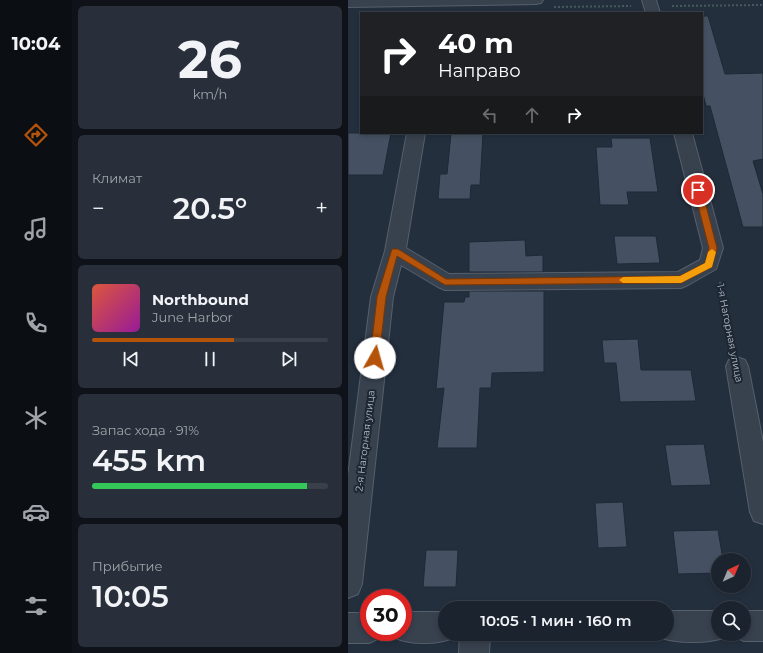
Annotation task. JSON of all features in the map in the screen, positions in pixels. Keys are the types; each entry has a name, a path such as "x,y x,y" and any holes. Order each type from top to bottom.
{"street":[{"path":"348,4 440,7 456,1 536,0"},
{"name":"2-я Нагорная улица","path":"348,584 382,297 395,251 416,134"},
{"path":"395,251 445,282 681,280 709,264 713,248 683,134"},
{"name":"1-я Нагорная улица","path":"736,366 763,512"},
{"path":"674,626 711,626"},
{"path":"751,626 763,626"},
{"path":"412,627 438,627"},
{"path":"348,628 360,628"},
{"path":"474,653 475,641"}],"path":[{"path":"549,7 763,5"},
{"name":"1-я Нагорная улица","path":"713,248 736,366"}],"building":[{"path":"703,16 708,16 725,74 763,73 763,159 753,161 763,194 763,227 743,227 710,106 706,106 703,94"},
{"path":"348,133 391,134 383,175 348,175"},
{"path":"451,134 483,134 480,185 471,185 470,199 438,199 440,174 447,174"},
{"path":"611,138 650,138 658,192 627,192 629,205 600,205 596,147 612,147"},
{"path":"614,236 656,236 660,263 617,264"},
{"path":"525,240 526,256 543,255 543,272 469,272 469,242"},
{"path":"469,291 544,291 544,372 492,373 491,388 480,388 477,448 437,448 444,388 436,389 444,302 464,302 465,297 469,297"},
{"path":"638,339 641,370 691,370 696,401 620,402 616,363 604,363 602,340"},
{"path":"704,444 711,485 671,486 665,445"},
{"path":"623,502 627,547 598,548 595,503"},
{"path":"718,530 722,553 711,553 711,573 678,574 673,531"},
{"path":"426,550 458,550 456,587 423,587"}],"slow traffic":[{"path":"623,280 681,280 709,264 712,252"}],"route":[{"path":"375,358 382,297 395,251 445,282 681,280 709,264 713,248 698,190"}]}
